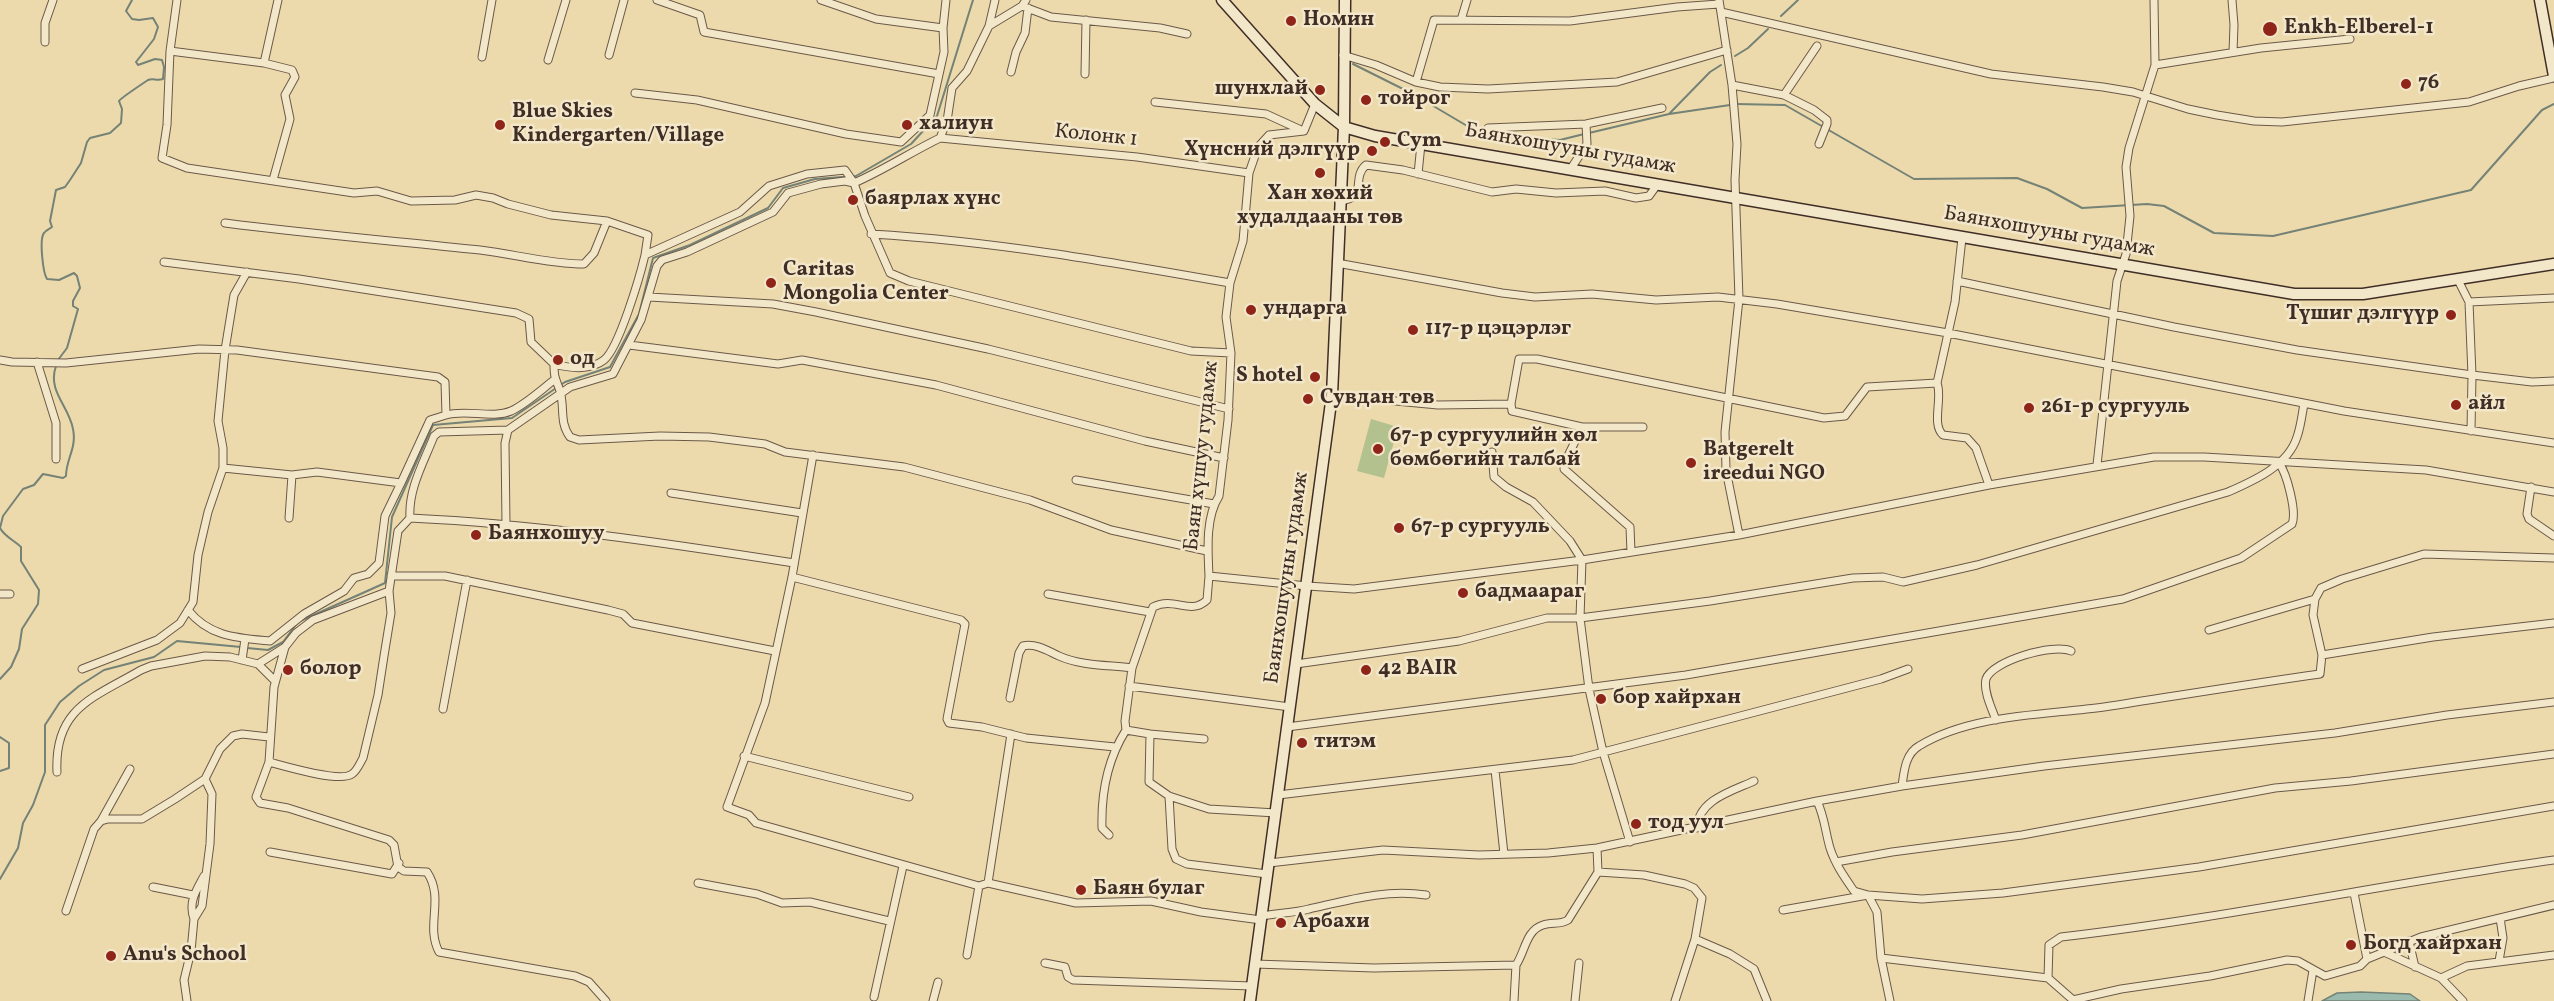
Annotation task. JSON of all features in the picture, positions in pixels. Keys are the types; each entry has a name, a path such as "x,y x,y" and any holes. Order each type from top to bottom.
{"main road":[{"path":"1222,0 1316,104 1344,127"},
{"path":"1344,127 1345,0"},
{"path":"2540,0 2554,77"},
{"name":"Баянхошууны гудамж","path":"1250,1001 1332,395 1344,127 1375,136 1736,199 2259,289 2310,295 2363,294 2554,264"}],"street":[{"path":"45,42 45,23 53,0"},
{"path":"165,262 247,272 516,313 529,319 531,342 554,364 570,368 595,365 606,359 626,318 645,255 648,235 607,221 551,215 476,195 455,200 411,201 377,191 354,193 188,168 162,158 167,125 170,51 177,0"},
{"path":"264,63 278,0"},
{"path":"482,57 492,0"},
{"path":"548,60 566,0"},
{"path":"609,55 624,0"},
{"path":"657,0 700,15 704,32 939,74"},
{"path":"821,0 876,19 943,28"},
{"path":"635,93 697,100 846,134 901,142 930,115 944,52 943,28 946,0"},
{"path":"188,610 198,623 244,645 270,641 304,614 344,591 354,578 368,574 379,563 385,516 430,420 457,412 472,414 510,412 557,387 570,387 613,374 629,345 649,297 657,266 662,260 687,252 773,212 788,193 821,184 872,176 903,156 940,138 947,121 952,88 967,71 989,26 995,0"},
{"path":"1461,20 1467,0"},
{"path":"2097,465 2117,281 2130,216 2126,167 2129,148 2155,65 2157,44 2154,0"},
{"path":"2232,0 2233,52"},
{"path":"989,26 1026,4"},
{"path":"1026,4 1052,17 1187,34"},
{"path":"1011,72 1016,52 1025,33 1026,4"},
{"path":"1416,82 1434,20 1570,21 1677,7 1720,6 1991,74 2103,87 2217,115 2253,121 2282,122 2469,102 2554,77"},
{"path":"1720,6 1735,108 1739,299 1725,432 1726,470 1739,535"},
{"path":"1085,74 1086,20"},
{"path":"2155,65 2233,52 2350,39"},
{"path":"1784,95 1817,46"},
{"path":"1343,56 1376,65 1416,82 1440,87 1488,89 1617,82 1727,50"},
{"path":"170,51 264,63 292,70 295,76 285,95 290,119 273,180"},
{"path":"1732,85 1784,95 1814,110 1827,120 1819,144"},
{"path":"1155,102 1266,114 1304,131 1316,104"},
{"path":"1488,128 1587,131 1662,108"},
{"name":"Баян хүшуу гудамж","path":"1304,131 1269,135 1258,147 1249,173 1243,241 1230,283 1226,317 1231,353 1229,409 1219,496 1214,504 1207,551 1209,576 1354,589 1582,560 1739,535 1989,485 2097,465 2154,458 2204,457 2426,470 2554,492"},
{"path":"1570,170 1583,153 1587,131"},
{"name":"Колонк 1","path":"940,138 1137,157 1249,173"},
{"path":"1418,174 1421,144"},
{"path":"1339,201 1351,200 1355,196 1361,171 1366,165 1418,174 1492,192 1516,189 1556,193 1605,191 1636,198 1649,196 1657,185"},
{"path":"645,255 740,212 769,186 807,174 845,170 851,179 890,273 909,281 1191,351 1231,353"},
{"path":"225,223 311,234 500,252 569,264 584,264 594,253 607,221"},
{"path":"872,234 932,237 1056,252 1230,283"},
{"path":"1962,238 1957,281 1937,383 1940,392 1939,431 1943,435 1967,438 1976,448 1989,485"},
{"path":"1337,263 1535,297 1592,294 1638,300 1702,297 1739,299 1948,333 2304,404 2554,443"},
{"path":"82,669 157,640 180,622 193,602 198,555 208,512 218,489 223,468 224,448 218,422 225,350 234,295 247,272"},
{"path":"2458,280 2469,302 2472,375 2471,431"},
{"path":"1957,281 2297,350 2472,375 2532,382 2554,381"},
{"path":"649,297 773,304 816,312 988,349 1229,409"},
{"path":"2469,302 2554,298"},
{"path":"629,345 778,364 802,360 936,385 1145,441 1224,458"},
{"path":"0,360 63,363 199,349 225,350 438,377 445,382 446,415"},
{"path":"1643,427 1582,426 1512,411 1511,404 1519,359 1537,359 1824,418 1845,416 1867,387 1937,383"},
{"path":"37,362 56,423 56,459"},
{"path":"554,364 563,427 570,437 579,440 660,436 709,437 765,444 785,452 904,467 1030,500 1111,530 1207,551"},
{"path":"506,524 505,442 508,430 557,387"},
{"path":"1332,395 1438,405 1511,404"},
{"path":"1296,664 1459,641 1547,618 1580,618 1710,601 1853,578 1883,577 1903,582 1940,574 2228,492 2281,462 2298,436 2304,404"},
{"path":"1582,426 1564,469 1630,526 1631,552"},
{"path":"269,762 322,774 345,776 353,774 363,758 378,695 391,613 389,591 398,531 410,518 409,504 434,436 446,430 508,430"},
{"path":"1492,452 1494,477 1506,487 1533,502 1569,541 1582,560 1580,618 1589,689 1603,752 1611,771 1630,842"},
{"path":"813,455 792,577 765,703 727,807 730,810 749,815 756,824 903,866 979,886 988,883 1076,903 1151,901 1201,912 1262,918 1389,892 1426,895"},
{"path":"1287,728 1686,675 2123,599 2241,558 2292,524 2294,512 2281,462"},
{"path":"223,468 292,475 317,472 401,483"},
{"path":"289,518 292,475"},
{"path":"1076,480 1214,504"},
{"path":"2531,487 2529,519 2554,536"},
{"path":"671,493 802,513"},
{"path":"410,518 506,524 700,547 794,562"},
{"path":"1902,786 1905,765 1916,747 1954,731 1996,720 2102,707 2320,674 2322,655 2313,615 2315,599 2321,588 2342,579 2424,554 2554,558"},
{"path":"391,576 445,576 467,580 608,610 623,614 632,623 775,651"},
{"path":"1109,835 1102,828 1103,795 1115,747 1126,730 1125,721 1132,668 1150,612 1153,606 1164,602 1194,607 1202,605 1207,600 1209,576"},
{"path":"792,577 961,620 965,624 948,723 1067,744 1115,747"},
{"path":"443,709 467,580"},
{"path":"258,664 285,647 296,633 313,620 389,591"},
{"path":"0,594 9,594"},
{"path":"1048,594 1150,612"},
{"path":"2209,630 2315,599"},
{"path":"2322,655 2433,637 2554,623"},
{"path":"1010,698 1019,653 1023,646 1030,644 1079,661 1132,668"},
{"path":"242,660 244,645"},
{"path":"285,647 275,681 269,737 269,762 256,797 260,803 288,808 389,840 394,845 398,867 404,871 427,873 436,888 433,941 439,952 575,976 589,982 606,1001"},
{"path":"1996,720 1986,690 1989,674 2025,654 2063,647 2071,651"},
{"path":"57,772 56,753 61,733 78,706 151,666 205,656 242,660 258,664 275,681"},
{"path":"1278,795 1573,760 1881,679 1908,669"},
{"path":"1129,686 1290,707"},
{"path":"1169,796 1172,849 1176,859 1187,864 1268,868 1383,850 1548,853 1630,842 1817,801 1902,786 2044,766 2335,733 2447,715 2554,702"},
{"path":"1126,730 1204,739"},
{"path":"100,822 108,819 142,819 205,779 220,749 233,736 242,734 269,737"},
{"path":"988,883 1011,734"},
{"path":"1150,734 1149,782 1169,796 1209,809 1276,813"},
{"path":"1836,862 1892,852 2022,835 2275,788 2351,781 2554,754"},
{"path":"744,756 909,796"},
{"path":"66,911 94,829 130,769"},
{"path":"1495,770 1504,854"},
{"path":"194,919 202,906 213,806 212,794 205,779"},
{"path":"1696,828 1697,819 1712,800 1754,782"},
{"path":"1817,801 1825,816 1830,848 1836,862 1854,891 1868,896 1877,912 1881,958 1890,1001"},
{"path":"1783,910 1868,896 1922,899 2026,890 2199,867 2554,806"},
{"path":"1514,1001 1516,965 1534,930 1544,924 1562,923 1568,920 1598,872 1598,848"},
{"path":"270,852 392,874 399,863"},
{"path":"2048,978 2049,945 2061,937 2214,916 2475,871 2554,860"},
{"path":"874,997 903,866"},
{"path":"187,1001 184,980 191,951 194,919 191,911 193,895 207,871"},
{"path":"1598,872 1644,874 1694,888 1702,898 1695,939 1675,1001"},
{"path":"698,883 757,894 782,903 810,902 889,921"},
{"path":"967,955 979,886"},
{"path":"153,887 193,895"},
{"path":"2354,893 2367,959"},
{"path":"1881,958 2048,978 2074,1001 2121,989 2210,976 2287,960 2298,960 2325,976 2360,966 2367,959 2409,941 2554,905"},
{"path":"2499,961 2503,938 2500,918"},
{"path":"1695,939 1730,954 1754,969 1767,1001"},
{"path":"2409,941 2415,967"},
{"path":"2384,952 2441,978 2463,1001"},
{"path":"2441,978 2467,966 2554,955"},
{"path":"1045,963 1065,967 1068,977 1073,980 1252,986"},
{"path":"1255,963 1374,968 1516,965"},
{"path":"1575,1001 1579,963"},
{"path":"2308,1001 2313,970"},
{"path":"933,1001 938,982"}],"green space":[{"name":"67-р сургуулийн хөл бөмбөгийн талбай","path":"1371,419 1398,427 1384,478 1357,471"}],"shaded area":[{"path":"2337,993 2410,994 2420,1001 2322,1001"}],"waterway":[{"path":"58,360 67,348 78,309 73,306 73,301 80,288 74,273 59,280 47,279 44,270 43,236 52,227 50,221 56,190 65,187 70,180 81,163 90,138 110,133 121,123 122,109 119,101 148,80 163,79 162,60 155,59 138,65 136,62 154,39 158,27 153,18 132,19 126,11 132,0"},
{"path":"247,648 268,650 283,642 298,622 385,583 392,517 433,425 512,418 565,382 610,367 639,314 653,258 690,245 768,208 783,188 815,179 856,176 911,144 937,116 973,0"},
{"path":"1781,16 1798,0"},
{"path":"1735,56 1748,48 1768,29"},
{"path":"1353,64 1413,94 1474,130 1489,135 1560,140 1584,134"},
{"path":"1669,114 1710,72 1721,65"},
{"path":"1736,104 1785,105 1914,179 2017,178 2047,189 2082,208 2147,204 2164,206 2214,233 2273,236 2471,190 2542,110 2554,104"},
{"path":"1589,133 1669,114 1730,105"},
{"path":"0,528 3,516 23,489 34,485 43,474 63,478 66,476 74,436 71,421 56,391 54,383 56,366"},
{"path":"0,528 21,547 21,561 39,590 38,604 22,629 19,649 11,667 0,679"},
{"path":"0,879 18,848 23,823 33,805 45,772 45,725 60,702 104,670 154,657 177,641 241,647"},
{"path":"0,737 9,743 9,768 0,771"}],"place":[{"name":"Номин","path":"1291,21"},
{"name":"Enkh-Elberel-1","path":"2270,29"},
{"name":"76","path":"2406,84"},
{"name":"шунхлай","path":"1320,90"},
{"name":"тойрог","path":"1366,100"},
{"name":"Blue Skies Kindergarten/Village","path":"500,125"},
{"name":"халиун","path":"907,125"},
{"name":"Cym","path":"1385,142"},
{"name":"Хүнсний дэлгүүр","path":"1372,151"},
{"name":"Хан хөхий худалдааны төв","path":"1320,173"},
{"name":"баярлах хүнс","path":"853,200"},
{"name":"Caritas Mongolia Center","path":"771,283"},
{"name":"ундарга","path":"1251,310"},
{"name":"Түшиг дэлгүүр","path":"2451,315"},
{"name":"117-р цэцэрлэг","path":"1413,330"},
{"name":"од","path":"558,360"},
{"name":"S hotel","path":"1315,377"},
{"name":"Сувдан төв","path":"1308,399"},
{"name":"айл","path":"2456,405"},
{"name":"261-р сургууль","path":"2029,408"},
{"name":"67-р сургуулийн хөл бөмбөгийн талбай","path":"1378,449"},
{"name":"Batgerelt ireedui NGO","path":"1691,463"},
{"name":"67-р сургууль","path":"1399,528"},
{"name":"Баянхошуу","path":"476,535"},
{"name":"бадмаараг","path":"1463,593"},
{"name":"болор","path":"288,670"},
{"name":"42 BAIR","path":"1366,670"},
{"name":"бор хайрхан","path":"1601,699"},
{"name":"титэм","path":"1302,743"},
{"name":"тод уул","path":"1636,824"},
{"name":"Баян булаг","path":"1081,890"},
{"name":"Арбахи","path":"1281,923"},
{"name":"Богд хайрхан","path":"2351,945"},
{"name":"Anu's School","path":"111,956"}]}
